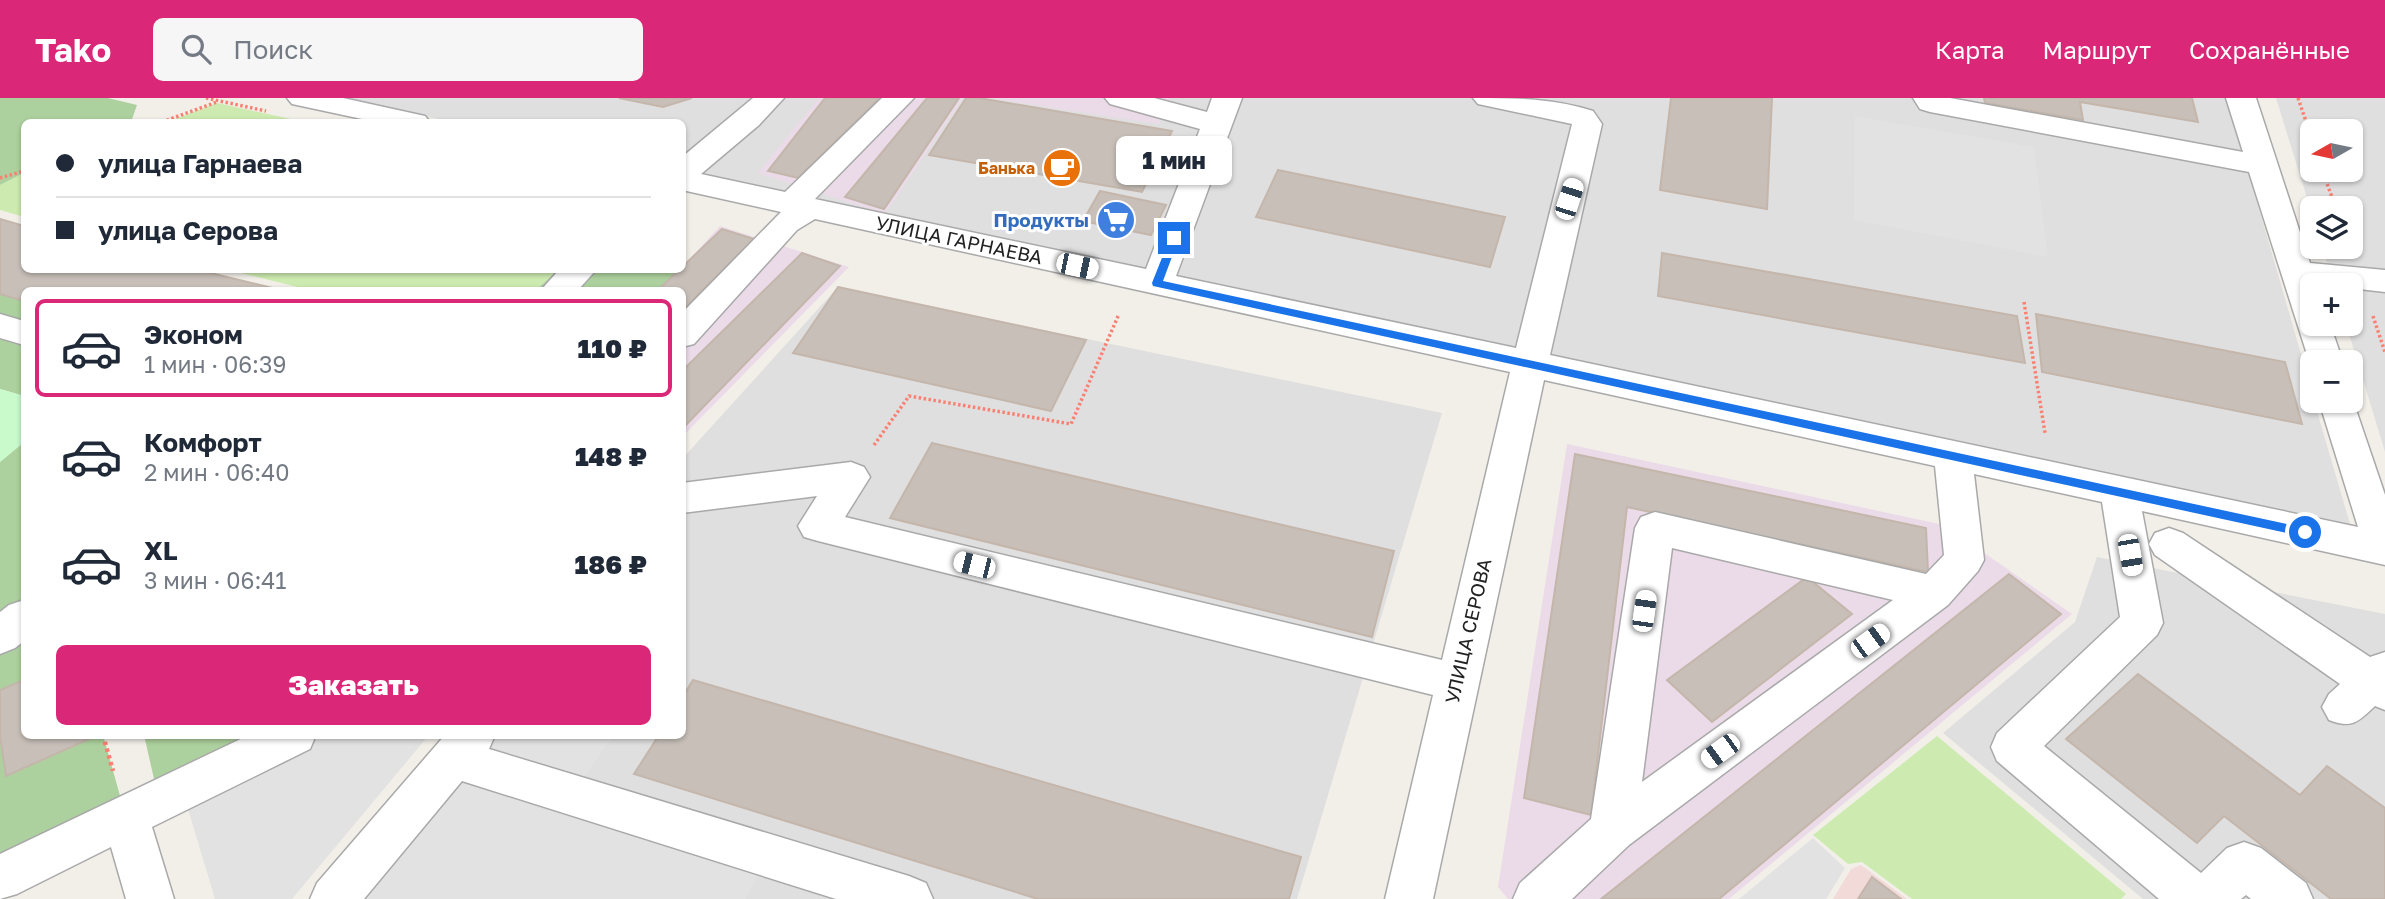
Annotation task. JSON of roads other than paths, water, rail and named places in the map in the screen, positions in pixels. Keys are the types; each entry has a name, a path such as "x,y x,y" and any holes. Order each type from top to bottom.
{"street":[{"path":"302,98 401,119"},
{"path":"686,173 694,163 754,116 769,98"},
{"path":"686,331 899,98"},
{"path":"1120,98 1222,111 1157,283"},
{"name":"УЛИЦА СЕРОВА","path":"1409,899 1564,213 1587,124 1583,117 1572,113 1488,98"},
{"path":"1928,98 1930,103 2262,165"},
{"path":"2241,98 2300,285"},
{"name":"УЛИЦА ГАРНАЕВА","path":"686,179 800,206 2385,550"},
{"path":"561,287 576,273"},
{"path":"2296,273 2385,281"},
{"path":"0,326 21,332"},
{"path":"2341,413 2370,509 2385,544"},
{"path":"1537,899 1613,830 1934,593 1964,560 1953,456"},
{"path":"686,498 851,477 818,526 1457,682"},
{"path":"2119,492 2143,623 2013,747 2195,899"},
{"path":"1613,830 1656,528 1934,593"},
{"path":"2169,544 2371,687"},
{"path":"0,636 21,619"},
{"path":"0,878 286,739"},
{"path":"334,899 463,747 909,899"},
{"path":"126,817 150,899"},
{"path":"2208,899 2244,864 2289,899"}],"place":[{"name":"Банька","path":"1062,168"},
{"name":"Продукты","path":"1116,220"}]}
